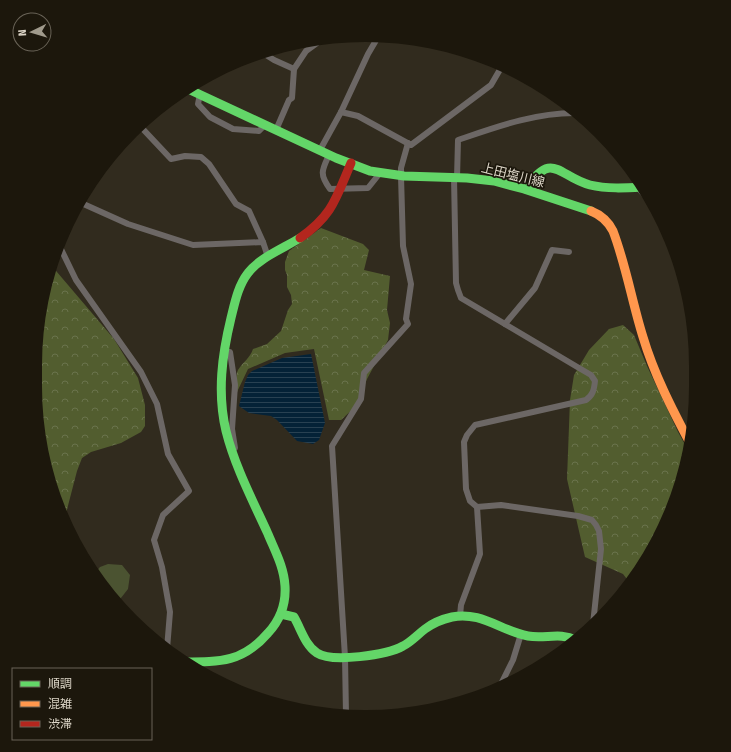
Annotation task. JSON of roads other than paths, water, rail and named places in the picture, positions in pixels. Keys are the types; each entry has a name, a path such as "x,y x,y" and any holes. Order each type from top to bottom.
{"street":[{"path":"320,150 341,112 375,42"},
{"path":"276,130 289,100 292,98 294,69 306,51 312,47"},
{"path":"269,57 294,69"},
{"path":"341,112 358,116 412,145 491,85 499,71"},
{"name":"上田塩川線","path":"194,92 329,155 380,173 401,176 479,179 526,189 598,214 607,221 613,230 643,338 662,386 685,434"},
{"path":"200,94 198,104 210,116 233,129 259,131 265,124"},
{"path":"568,114 542,116 496,127 458,140 455,257 458,290 461,298 591,375 596,381 592,396 586,400 475,425 467,435 464,445 466,489 470,501 477,507 501,505 578,516 592,520 598,531 601,549 594,615"},
{"path":"144,130 172,159 185,156 201,157 209,164 236,204 250,211 268,257"},
{"path":"346,709 345,657 332,446 361,399 364,373 408,324 406,319 411,284 403,246 401,168 408,143"},
{"path":"329,155 322,170 324,181 330,189 368,188 380,173"},
{"path":"196,662 227,661 252,650 264,639 281,614 284,597 285,585 281,566 235,461 223,415 221,384 224,352 240,283 252,267 299,238 324,218 330,210 351,163"},
{"path":"526,189 535,176 543,169 553,168 583,182 601,187 635,187"},
{"path":"85,205 128,224 193,245 263,242"},
{"path":"505,324 535,288 552,250 569,252"},
{"path":"63,253 76,280 141,372 156,404 168,454 189,491 163,515 154,540 162,567 170,612 168,642"},
{"path":"224,352 230,352 235,385 232,429 235,448 232,450"},
{"path":"460,616 461,605 480,554 477,507"},
{"path":"281,614 294,617 306,642 318,654 327,656 345,657 383,653 408,643 433,624 442,620 460,616 479,618 521,634 533,636 565,636 569,638"},
{"path":"503,679 513,660 521,634"}],"water":[{"path":"311,354 325,423 319,440 313,444 297,441 277,420 271,416 249,413 239,406 245,382 248,375 252,371 282,358"}]}
